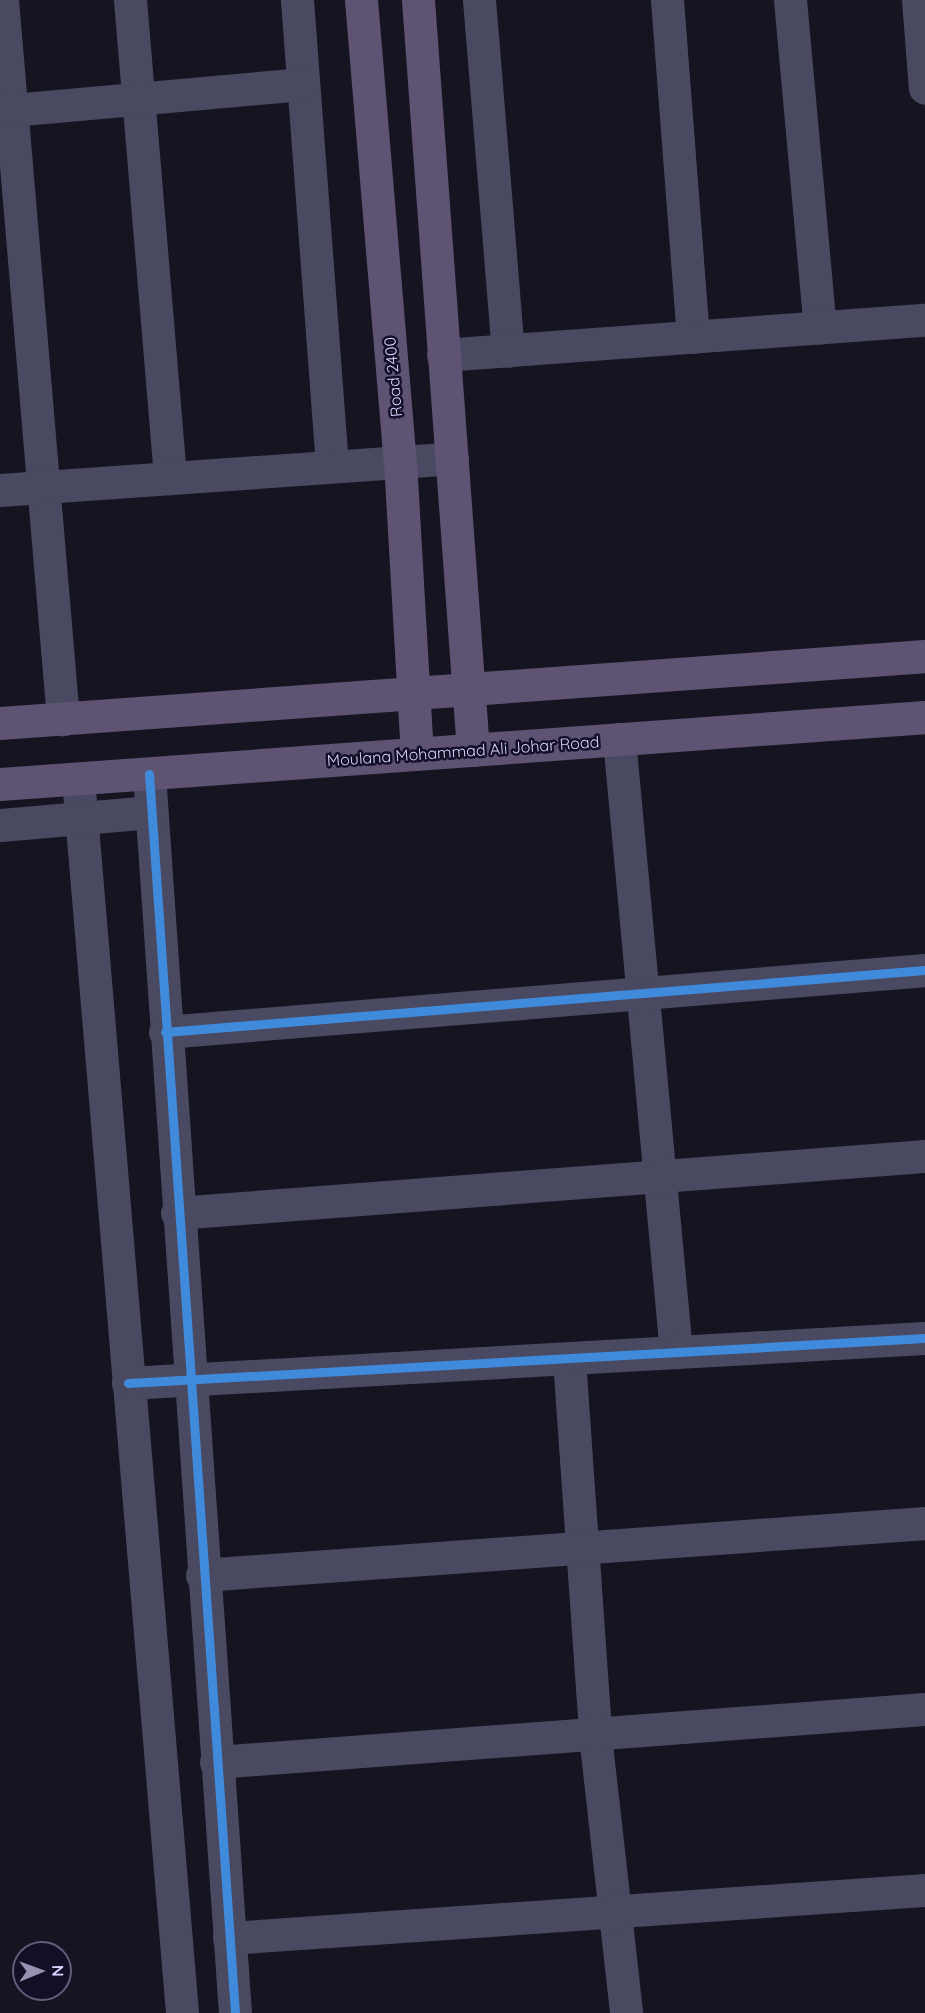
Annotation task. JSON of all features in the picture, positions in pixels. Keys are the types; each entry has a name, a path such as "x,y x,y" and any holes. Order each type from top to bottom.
{"main road":[{"name":"Road 2400","path":"362,0 400,461 417,754"},
{"path":"418,0 473,750"},
{"path":"0,723 925,657"},
{"name":"Moulana Mohammad Ali Johar Road","path":"0,784 925,717"}],"street":[{"path":"2,0 6,111 63,719"},
{"path":"130,0 170,478"},
{"path":"297,0 332,466"},
{"path":"479,0 508,351"},
{"path":"667,0 693,337"},
{"path":"790,0 820,328"},
{"path":"918,0 925,88"},
{"path":"6,111 303,84"},
{"path":"444,355 925,320"},
{"path":"0,490 452,458"},
{"path":"620,739 676,1352"},
{"path":"149,774 187,1381 235,2013"},
{"path":"78,779 182,2013"},
{"path":"0,825 151,812"},
{"path":"165,1032 925,970"},
{"path":"177,1213 925,1156"},
{"path":"128,1383 925,1338"},
{"path":"569,1359 595,1735 626,2013"},
{"path":"202,1575 581,1544 925,1523"},
{"path":"216,1762 925,1709"},
{"path":"229,1938 925,1890"}],"cycle path":[{"path":"149,774 235,2013"},
{"path":"165,1032 925,970"},
{"path":"128,1383 925,1338"}]}
